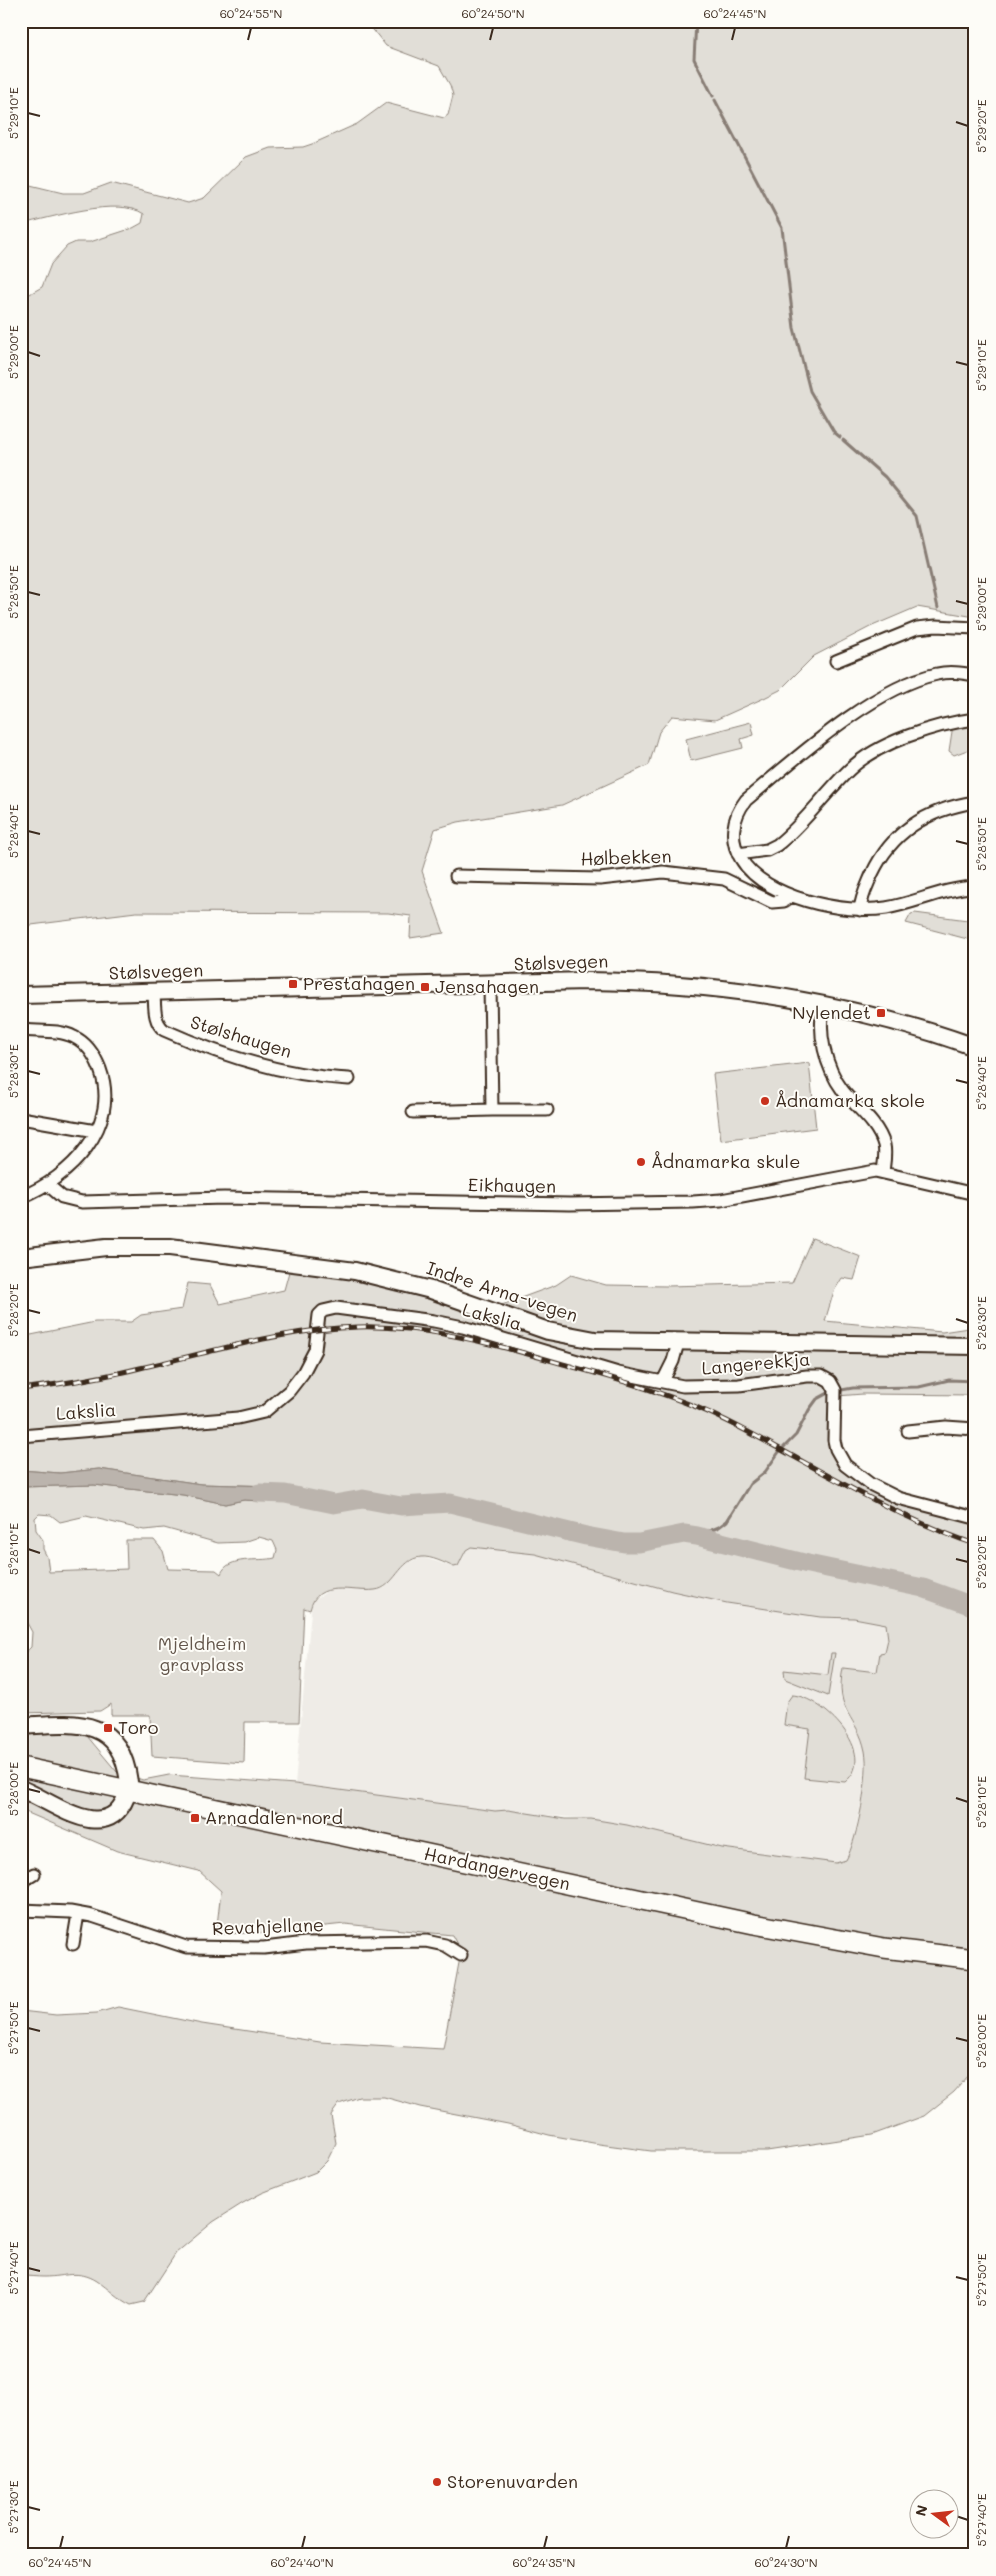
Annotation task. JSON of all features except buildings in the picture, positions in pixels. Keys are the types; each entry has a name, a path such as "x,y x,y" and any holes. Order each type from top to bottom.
{"main road":[{"name":"Stølsvegen","path":"21,995 490,985 587,981 639,982 748,992 824,1004 918,1027 975,1046"},
{"name":"Indre Arna-vegen","path":"21,1257 137,1246 170,1246 229,1254 383,1277 431,1290 527,1325 569,1336 616,1342 975,1346"},
{"path":"21,1726 69,1723 97,1728 108,1734 125,1763 127,1789 117,1814 109,1819 95,1820 80,1816 21,1790"},
{"name":"Hardangervegen","path":"21,1767 754,1924 884,1948 975,1959"}],"street":[{"path":"836,661 917,628 936,626 975,628"},
{"name":"Hølbekken","path":"975,674 952,672 925,676 894,690 859,710 746,800 734,825 733,837 738,854 752,873 790,897 860,910 898,905 938,893 975,887"},
{"path":"738,854 767,850 777,845 850,769 867,758 928,728 975,719"},
{"path":"860,910 862,897 877,864 894,840 922,818 940,810 975,802"},
{"name":"Hølbekken","path":"456,876 600,879 663,872 724,880 772,902 784,901 790,897"},
{"path":"490,985 492,1110"},
{"name":"Stølshaugen","path":"154,993 159,1026 179,1036 270,1068 318,1077 348,1079"},
{"path":"824,1004 821,1023 828,1061 834,1077 843,1091 874,1125 880,1137 884,1146 883,1172"},
{"path":"21,1030 69,1034 89,1049 96,1059 103,1081 103,1102 96,1131 79,1157 67,1171 48,1185 21,1197"},
{"path":"413,1112 547,1110"},
{"path":"21,1118 96,1131"},
{"name":"Eikhaugen","path":"48,1185 62,1197 91,1202 224,1198 552,1204 693,1202 736,1198 860,1173 883,1172 975,1194"},
{"name":"Lakslia","path":"21,1436 238,1418 264,1412 279,1401 302,1373 315,1350 319,1315 323,1311 336,1308 434,1321 493,1335 618,1373 663,1382"},
{"path":"663,1382 673,1361 678,1342"},
{"name":"Langerekkja","path":"663,1382 683,1386 707,1387 807,1376 826,1378 833,1385 836,1396 834,1440 836,1449 845,1465 870,1484 898,1498 975,1518"},
{"path":"908,1431 946,1427 975,1429"},
{"path":"21,1882 34,1874"},
{"name":"Revahjellane","path":"21,1910 78,1914 116,1923 186,1947 264,1948 306,1942 426,1941 444,1945 461,1955"},
{"path":"73,1944 78,1914"}],"shaded area":[{"path":"99,1469 201,1484 274,1486 284,1489 283,1498 275,1502 244,1500 225,1504 183,1495 94,1485 21,1487 21,1470 60,1473"},
{"path":"471,1547 535,1554 672,1591 727,1603 820,1617 854,1618 887,1624 888,1639 885,1652 880,1653 878,1672 843,1668 840,1682 845,1711 859,1732 866,1752 863,1795 851,1852 846,1860 836,1863 722,1848 627,1825 591,1819 495,1811 295,1784 312,1601 333,1588 375,1590 384,1588 407,1563 422,1557 454,1567 463,1559 466,1550"}],"green space":[{"path":"366,21 975,21 975,617 917,607 870,627 814,656 780,690 715,720 672,716 659,732 649,765 562,805 458,822 435,829 422,871 444,933 410,938 411,916 388,913 136,912 23,926 21,929 21,299 42,287 51,264 67,246 76,242 90,242 133,228 142,223 144,214 132,209 118,207 102,208 66,213 21,224 21,177 30,185 63,193 84,193 111,183 188,203 204,198 246,157 270,148 303,147 312,144 357,124 386,103 444,118 448,115 453,95 450,85 439,66 386,46"},
{"path":"975,721 975,747 954,755 949,751 953,725"},
{"path":"751,722 754,735 741,739 743,748 691,761 686,739"},
{"path":"911,914 975,921 975,941 906,923"},
{"name":"Ådnamarka skole","path":"809,1063 816,1128 721,1140 713,1074"},
{"name":"Mjeldheim gravplass","path":"812,1238 861,1257 854,1280 842,1278 834,1291 825,1321 942,1332 975,1327 975,1395 863,1394 837,1396 836,1449 870,1484 975,1518 975,2075 969,2075 954,2092 924,2116 872,2135 767,2151 651,2151 549,2135 508,2124 420,2107 384,2097 359,2097 339,2104 331,2115 336,2143 327,2161 316,2172 262,2193 213,2222 176,2253 144,2302 131,2305 97,2281 84,2275 21,2276 21,2011 56,2015 97,2013 118,2007 202,2024 320,2042 443,2049 461,1952 452,1935 345,1924 257,1933 216,1934 221,1891 199,1871 117,1851 21,1810 21,1733 73,1733 87,1736 117,1772 143,1780 169,1775 295,1784 495,1811 508,1810 565,1819 591,1819 627,1825 722,1848 836,1863 846,1860 850,1851 862,1807 866,1775 865,1751 862,1739 844,1705 841,1683 843,1668 877,1672 880,1653 885,1652 888,1639 886,1624 854,1618 820,1617 727,1603 672,1591 535,1554 471,1547 466,1550 458,1566 454,1567 438,1560 421,1557 407,1563 382,1588 375,1590 328,1590 314,1600 310,1610 304,1608 299,1722 245,1722 244,1763 152,1756 150,1715 111,1715 111,1704 100,1711 21,1713 21,1657 31,1647 32,1632 21,1612 21,1487 94,1485 183,1495 225,1504 244,1500 275,1502 283,1498 285,1494 274,1486 201,1484 99,1469 60,1473 21,1470 21,1337 95,1322 131,1322 141,1315 182,1309 188,1283 210,1285 220,1304 284,1290 290,1268 390,1284 480,1313 556,1285 571,1275 606,1285 667,1286 792,1283","holes":["39,1514 51,1515 60,1522 86,1516 144,1530 164,1528 218,1543 244,1542 259,1537 273,1541 277,1550 275,1558 245,1560 230,1564 221,1574 216,1570 168,1569 163,1551 154,1540 126,1540 127,1569 49,1572 47,1557 43,1549 43,1540 36,1530 35,1518"]},
{"path":"831,1653 835,1653 828,1696 785,1679 784,1670 828,1675"},
{"path":"792,1695 804,1698 818,1705 843,1728 852,1742 856,1757 854,1770 845,1782 804,1778 810,1729 784,1725 787,1702"}],"waterway":[{"path":"696,21 694,59 713,96"},
{"path":"715,100 782,228 794,328 810,391 834,432 840,437"},
{"path":"843,440 885,477 917,516 938,608"},
{"path":"697,1536 719,1527 727,1521 750,1484 765,1472 779,1452 796,1435 817,1399 830,1392 853,1388 919,1387 949,1380 975,1381"},
{"path":"259,1493 285,1494 334,1504 363,1499 401,1506 450,1503 586,1536 624,1543 639,1543 684,1534 697,1536 808,1564 923,1588 975,1607"}],"railway":[{"path":"21,1389 111,1375 248,1342 303,1332 358,1327 385,1327 439,1333 544,1358 630,1383 689,1404 727,1421 912,1519 975,1544"}],"place":[{"name":"Prestahagen","path":"293,984"},
{"name":"Jensahagen","path":"425,987"},
{"name":"Nylendet","path":"881,1013"},
{"name":"Ådnamarka skole","path":"765,1101"},
{"name":"Ådnamarka skule","path":"641,1162"},
{"name":"Toro","path":"108,1728"},
{"name":"Arnadalen nord","path":"195,1818"},
{"name":"Storenuvarden","path":"437,2482"}]}
